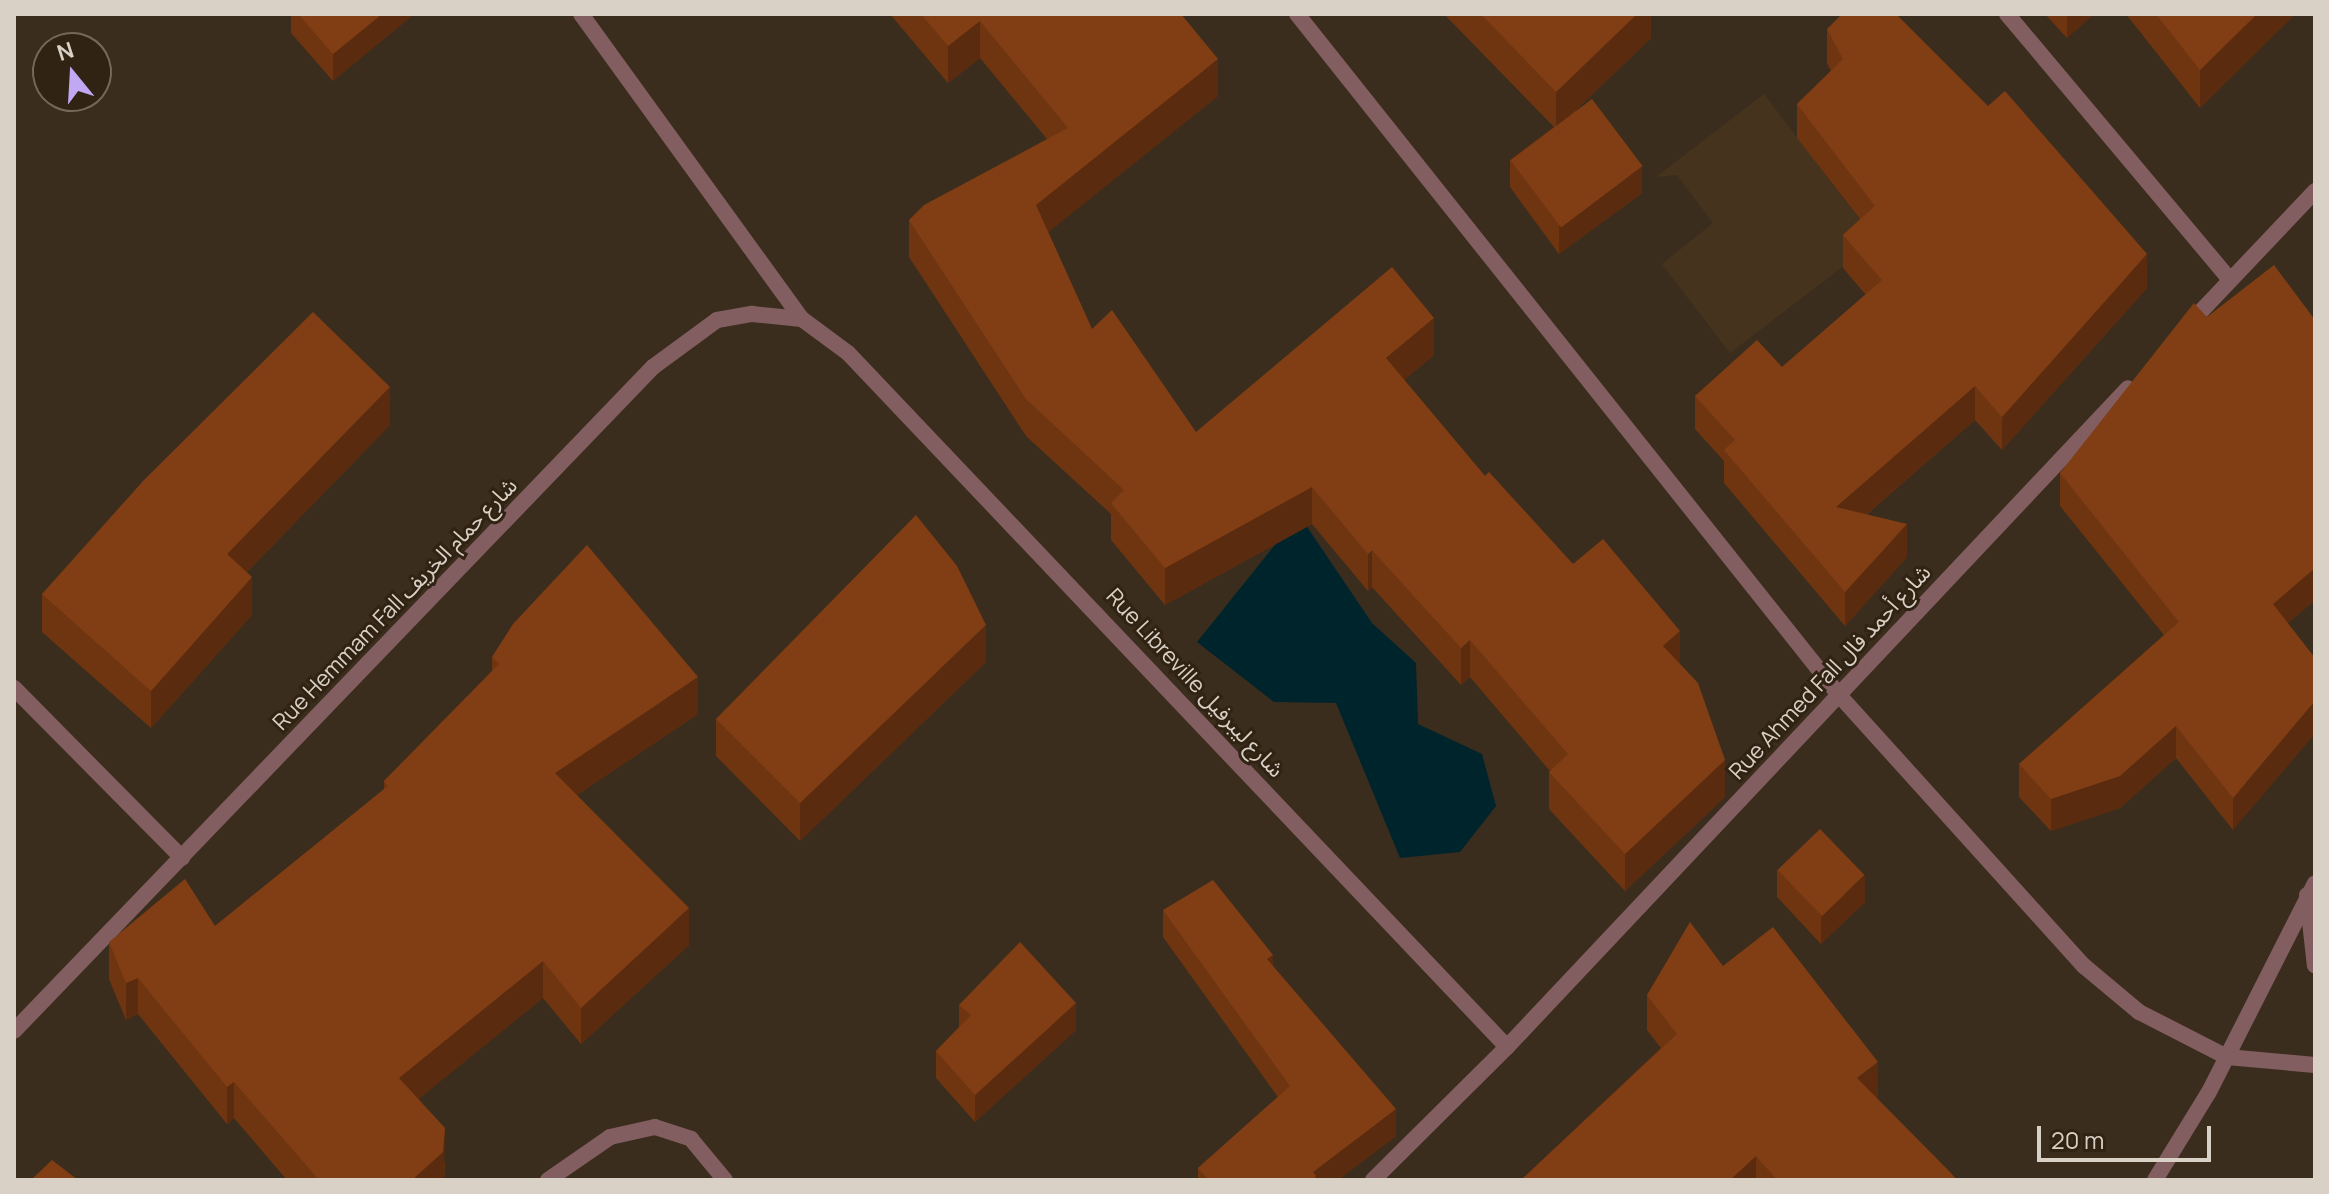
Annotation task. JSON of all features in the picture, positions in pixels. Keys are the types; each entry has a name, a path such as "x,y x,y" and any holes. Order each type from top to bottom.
{"street":[{"path":"581,14 802,319"},
{"path":"1297,14 1839,695 2084,966 2139,1012 2227,1057 2315,1065"},
{"path":"2007,14 2230,280"},
{"path":"2176,338 2315,191"},
{"name":"Rue Hemmam Fall شارع حمام الخريف","path":"14,1031 653,367 717,320 752,314 802,319"},
{"name":"Rue Libreville شارع ليبرفيل","path":"802,319 848,353 1507,1047"},
{"name":"Rue Ahmed Fall شارع أحمد فال","path":"1373,1180 1507,1047 2143,373"},
{"path":"14,688 182,858"},
{"path":"2155,1180 2227,1057 2311,889"},
{"path":"2311,889 2315,966"},
{"path":"548,1180 610,1137 655,1127 691,1139 725,1180"}],"shaded area":[{"path":"1764,94 1876,241 1730,353 1662,264 1713,223 1677,175 1656,177"}],"water":[{"path":"1299,515 1372,623 1416,663 1418,724 1482,754 1496,806 1460,852 1400,858 1336,703 1274,702 1197,642"}],"building":[{"path":"298,14 382,14 333,54"},
{"path":"921,14 1181,14 1218,59 1036,205 1092,329 1112,310 1196,432 1392,267 1434,318 1386,358 1485,476 1489,472 1573,564 1603,539 1680,631 1663,646 1698,683 1725,760 1625,854 1549,772 1568,754 1470,640 1461,648 1372,550 1368,554 1312,487 1165,568 1111,503 1124,490 1026,399 909,220 924,205 1068,128 980,21 948,46"},
{"path":"1481,14 1637,14 1556,92"},
{"path":"1842,14 1896,14 1988,106 2005,91 2147,254 2002,417 1975,386 1836,507 1907,524 1845,592 1724,450 1735,440 1695,396 1757,340 1782,367 1882,280 1843,235 1875,206 1797,104 1843,59 1827,29"},
{"path":"2156,14 2257,14 2200,70"},
{"path":"1592,99 1643,166 1561,227 1511,160"},
{"path":"2274,265 2315,320 2315,568 2273,604 2315,658 2315,701 2233,798 2176,726 2120,776 2051,799 2019,764 2179,622 2060,473 2194,303 2207,317"},
{"path":"313,312 390,387 227,554 252,577 151,691 42,594 144,480"},
{"path":"916,515 957,566 986,625 800,803 716,719"},
{"path":"587,545 698,677 555,773 689,908 581,1008 543,961 399,1078 445,1128 443,1152 412,1180 319,1180 234,1082 227,1087 138,978 126,983 109,942 185,879 215,926 388,786 384,781 499,664 492,657 513,624"},
{"path":"1820,829 1864,875 1822,916 1778,870"},
{"path":"1213,880 1273,955 1267,959 1396,1109 1313,1172 1316,1176 1313,1180 1209,1180 1198,1168 1290,1086 1163,910"},
{"path":"1690,922 1723,966 1773,927 1878,1062 1857,1078 1957,1180 1777,1180 1756,1156 1730,1180 1521,1180 1677,1034 1647,995"},
{"path":"1020,942 1076,1003 975,1095 936,1051 971,1015 959,1005"},
{"path":"52,1160 78,1180 31,1180"}]}
